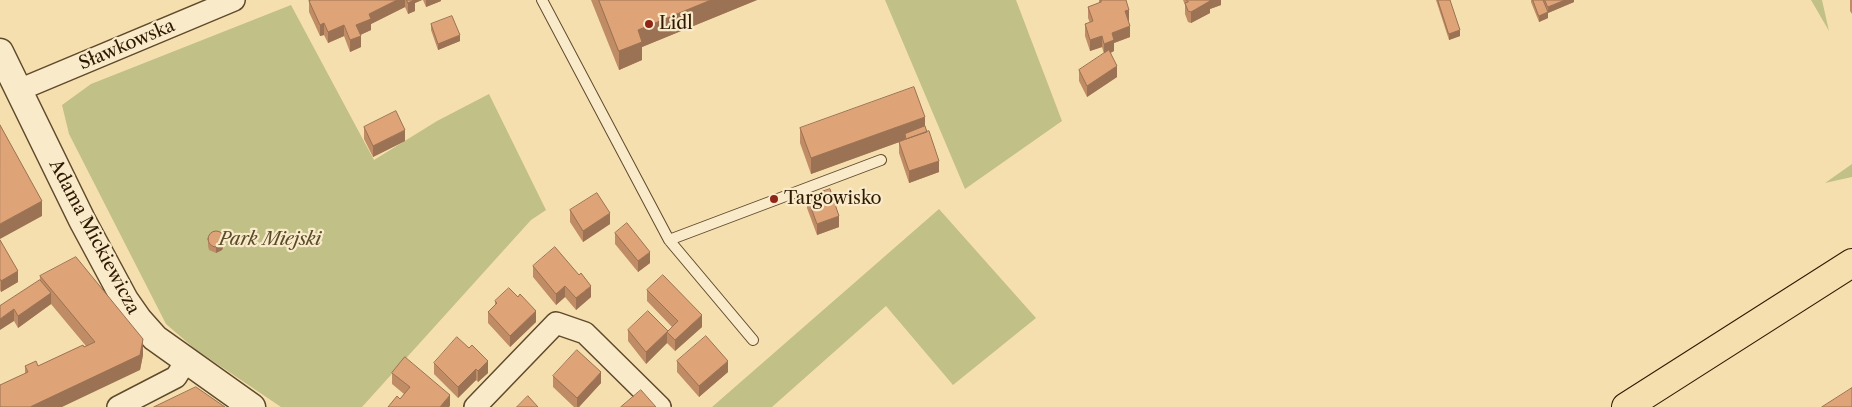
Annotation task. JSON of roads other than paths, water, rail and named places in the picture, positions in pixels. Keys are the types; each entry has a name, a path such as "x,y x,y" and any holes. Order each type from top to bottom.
{"main road":[{"path":"1626,407 1852,263"}],"street":[{"name":"Sławkowska","path":"11,86 234,0"},
{"name":"Adama Mickiewicza","path":"0,52 11,86 124,300 138,320 155,338 252,407"},
{"path":"475,407 556,323 585,333 660,407"},
{"path":"118,407 176,377 186,361"}],"lane":[{"path":"542,0 669,240 753,340"},
{"path":"669,240 881,160"}],"place":[{"name":"Lidl","path":"649,24"},
{"name":"Targowisko","path":"774,199"}],"park label":[{"name":"Park Miejski","path":"270,240"}]}
